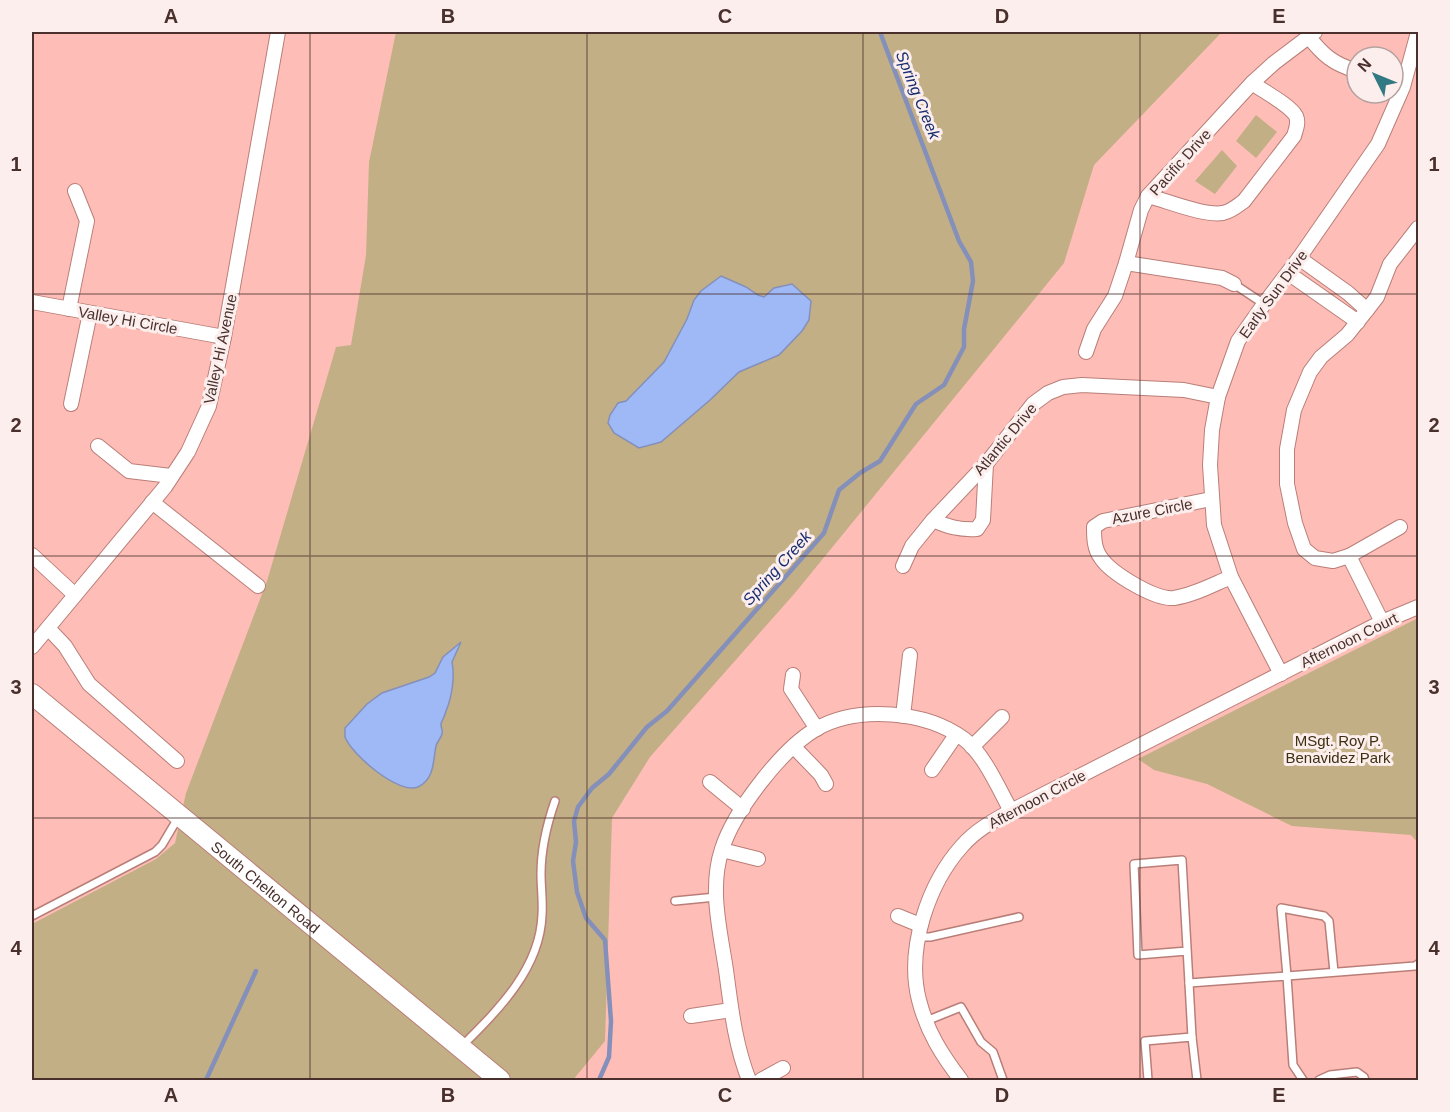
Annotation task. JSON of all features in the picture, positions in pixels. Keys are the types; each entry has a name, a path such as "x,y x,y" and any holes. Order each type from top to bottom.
{"main road":[{"name":"South Chelton Road","path":"32,694 500,1080"}],"street":[{"name":"Valley Hi Avenue","path":"32,647 152,502 188,452 209,406 224,338 278,32"},
{"name":"Early Sun Drive","path":"1405,66 1418,32"},
{"path":"1311,34 1324,55 1345,68"},
{"name":"Pacific Drive","path":"1086,352 1094,329 1115,296 1141,210 1148,196 1252,83 1311,34"},
{"path":"1148,196 1209,213 1222,213 1234,209 1244,201 1294,136 1298,125 1290,109 1252,83"},
{"name":"Early Sun Drive","path":"1281,674 1231,577 1214,525 1210,465 1212,430 1218,397 1238,340 1299,258 1378,144 1391,105"},
{"path":"69,309 87,221 75,191"},
{"path":"1400,528 1349,556 1333,561 1315,558 1304,549 1295,523 1287,484 1287,449 1294,410 1310,372 1321,357 1347,335 1377,297 1390,264 1419,228"},
{"path":"1299,258 1348,293 1367,310"},
{"path":"1126,263 1222,278 1234,284"},
{"path":"1288,273 1358,322"},
{"name":"Valley Hi Circle","path":"32,302 224,338"},
{"path":"71,404 90,313"},
{"name":"Atlantic Drive","path":"903,566 912,546 933,520 986,464 1033,404 1048,393 1063,387 1082,385 1184,390 1218,397"},
{"path":"98,446 129,471 171,476"},
{"path":"933,520 950,528 977,529 983,520 986,464"},
{"name":"Azure Circle","path":"1211,499 1103,521 1094,527 1094,543 1101,559 1135,586 1151,594 1171,598 1194,594 1231,577"},
{"path":"152,502 258,586"},
{"path":"32,555 75,595"},
{"path":"1349,556 1382,622"},
{"name":"Afternoon Court","path":"1281,674 1382,622 1419,607"},
{"path":"48,628 65,646 89,684 177,761"},
{"path":"903,716 910,655"},
{"name":"Afternoon Circle","path":"961,1080 939,1052 918,999 916,978 919,931 933,891 950,861 963,845 988,824 1011,811 1281,674"},
{"path":"793,675 791,689 817,729"},
{"path":"749,1080 740,1058 731,1010 716,897 717,870 729,830 761,783 794,747 817,729 859,715 903,716 925,720 956,735 972,747 1011,811"},
{"path":"972,747 1002,717"},
{"path":"932,770 956,735"},
{"path":"794,747 821,775 826,784"},
{"path":"710,782 743,809"},
{"path":"722,850 758,859"},
{"path":"898,916 919,931"},
{"path":"691,1017 731,1010"},
{"path":"761,1080 783,1068"}],"lane":[{"path":"1234,284 1263,304"},
{"path":"461,1048 506,1001 534,955 542,917 541,871 549,818 555,801"},
{"path":"32,916 155,852 162,845 179,815"},
{"path":"1187,951 1138,955 1134,864 1182,860 1192,1037 1197,1080"},
{"path":"675,901 716,897"},
{"path":"1303,1080 1293,1065 1281,908 1324,916 1329,921 1334,972"},
{"path":"919,931 930,937 1019,916"},
{"path":"1189,983 1419,964"},
{"path":"926,1021 961,1007 981,1042 993,1052 1003,1080"},
{"path":"1148,1080 1145,1041 1192,1037"},
{"path":"1319,1080 1330,1075 1357,1072 1365,1080"}],"green space":[{"path":"396,32 1222,32 1094,165 1064,263 795,593 650,757 612,818 605,1041 573,1080 32,1080 32,924 156,859 175,843 186,793 267,581 336,347 351,345 366,255 369,162"},
{"path":"1256,115 1277,132 1256,158 1236,141"},
{"path":"1222,150 1237,166 1215,194 1195,181"},
{"name":"MSgt. Roy P. Benavidez Park","path":"1418,618 1418,843 1411,835 1292,826 1207,784 1154,770 1138,759"}],"water":[{"path":"721,276 764,297 774,288 792,284 811,301 809,320 802,331 779,355 739,372 661,442 639,448 614,433 608,423 610,415 618,403 626,401 664,362 687,319 694,300 701,291"},
{"path":"461,642 452,662 451,693 441,724 442,734 436,746 428,779 418,787 410,788 400,785 377,772 357,754 345,737 345,728 367,704 382,693 435,673 443,657"}],"waterway":[{"name":"Spring Creek","path":"599,1080 609,1057 611,1021 605,940 586,918 577,892 573,861 576,842 574,821 578,807 592,788 609,774 647,727 667,711 824,533 839,490 880,461 916,404 944,385 964,347 964,329 973,281 971,262 959,241 880,32"},
{"path":"206,1080 256,971"}]}
